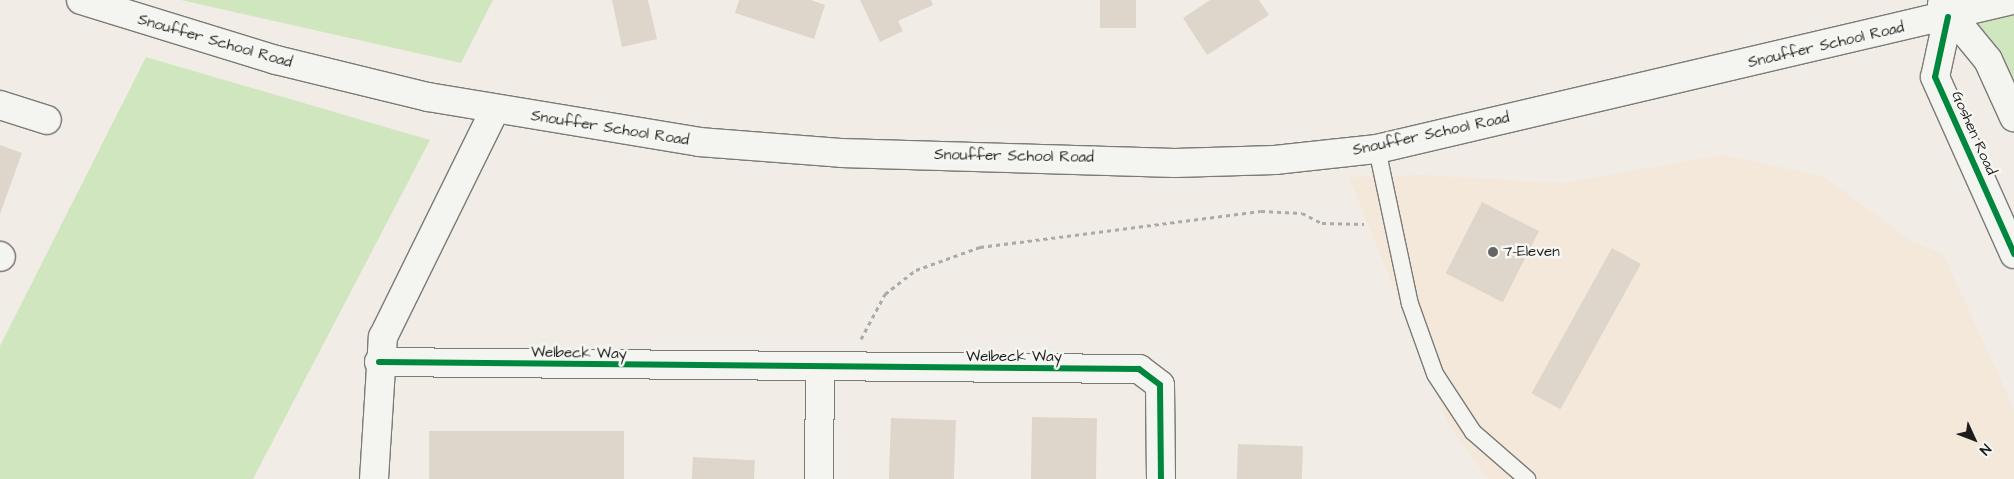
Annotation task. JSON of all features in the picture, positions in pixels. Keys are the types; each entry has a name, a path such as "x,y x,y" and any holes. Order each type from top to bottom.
{"main road":[{"name":"Snouffer School Road","path":"81,0 276,60 494,111 699,142 841,153 1175,163 1275,160 1377,149 1944,8 2012,0"},
{"path":"1944,8 1988,60 2014,118"},
{"name":"Goshen Road","path":"1944,8 1936,77 2014,254"},
{"path":"0,105 47,120"},
{"path":"374,479 379,362 383,337 420,254 494,111"},
{"name":"Welbeck Way","path":"379,362 820,369 1139,369 1160,385 1161,479"},
{"path":"820,369 820,479"}],"lane":[{"path":"1377,149 1410,304 1435,374 1473,432 1527,479"}],"path":[{"path":"853,369 864,327 885,294 916,270 980,247 1261,211 1302,214 1322,222 1364,224"}],"shaded area":[{"path":"1722,155 1822,176 1913,242 1943,254 2014,409 2014,479 1488,479 1449,425 1349,177 1421,175 1563,183"}],"green space":[{"path":"181,0 493,0 461,63"},
{"path":"1957,0 2014,0 2014,117"},
{"path":"146,57 430,140 253,479 0,479 0,346"}],"building":[{"path":"612,0 648,0 657,39 622,47"},
{"path":"739,0 811,0 825,5 814,39 735,13"},
{"path":"860,0 931,0 933,5 898,21 903,31 880,42"},
{"path":"1100,0 1136,0 1136,28 1100,28"},
{"path":"1210,0 1259,0 1269,15 1207,55 1183,18"},
{"path":"0,145 22,153 0,214"},
{"name":"7-Eleven","path":"1482,202 1539,231 1503,302 1446,273"},
{"path":"1612,248 1641,264 1560,409 1532,393"},
{"path":"1032,417 1097,418 1096,479 1031,479"},
{"path":"891,418 956,420 954,479 889,479"},
{"path":"429,431 624,431 624,479 429,479"},
{"path":"1238,444 1303,446 1302,479 1237,479"},
{"path":"693,457 755,460 754,479 692,479"}],"cycle path":[{"path":"1948,17 1935,77 2014,254"},
{"path":"379,362 1139,369 1160,385 1161,479"}],"place":[{"name":"7-Eleven","path":"1493,252"}]}
